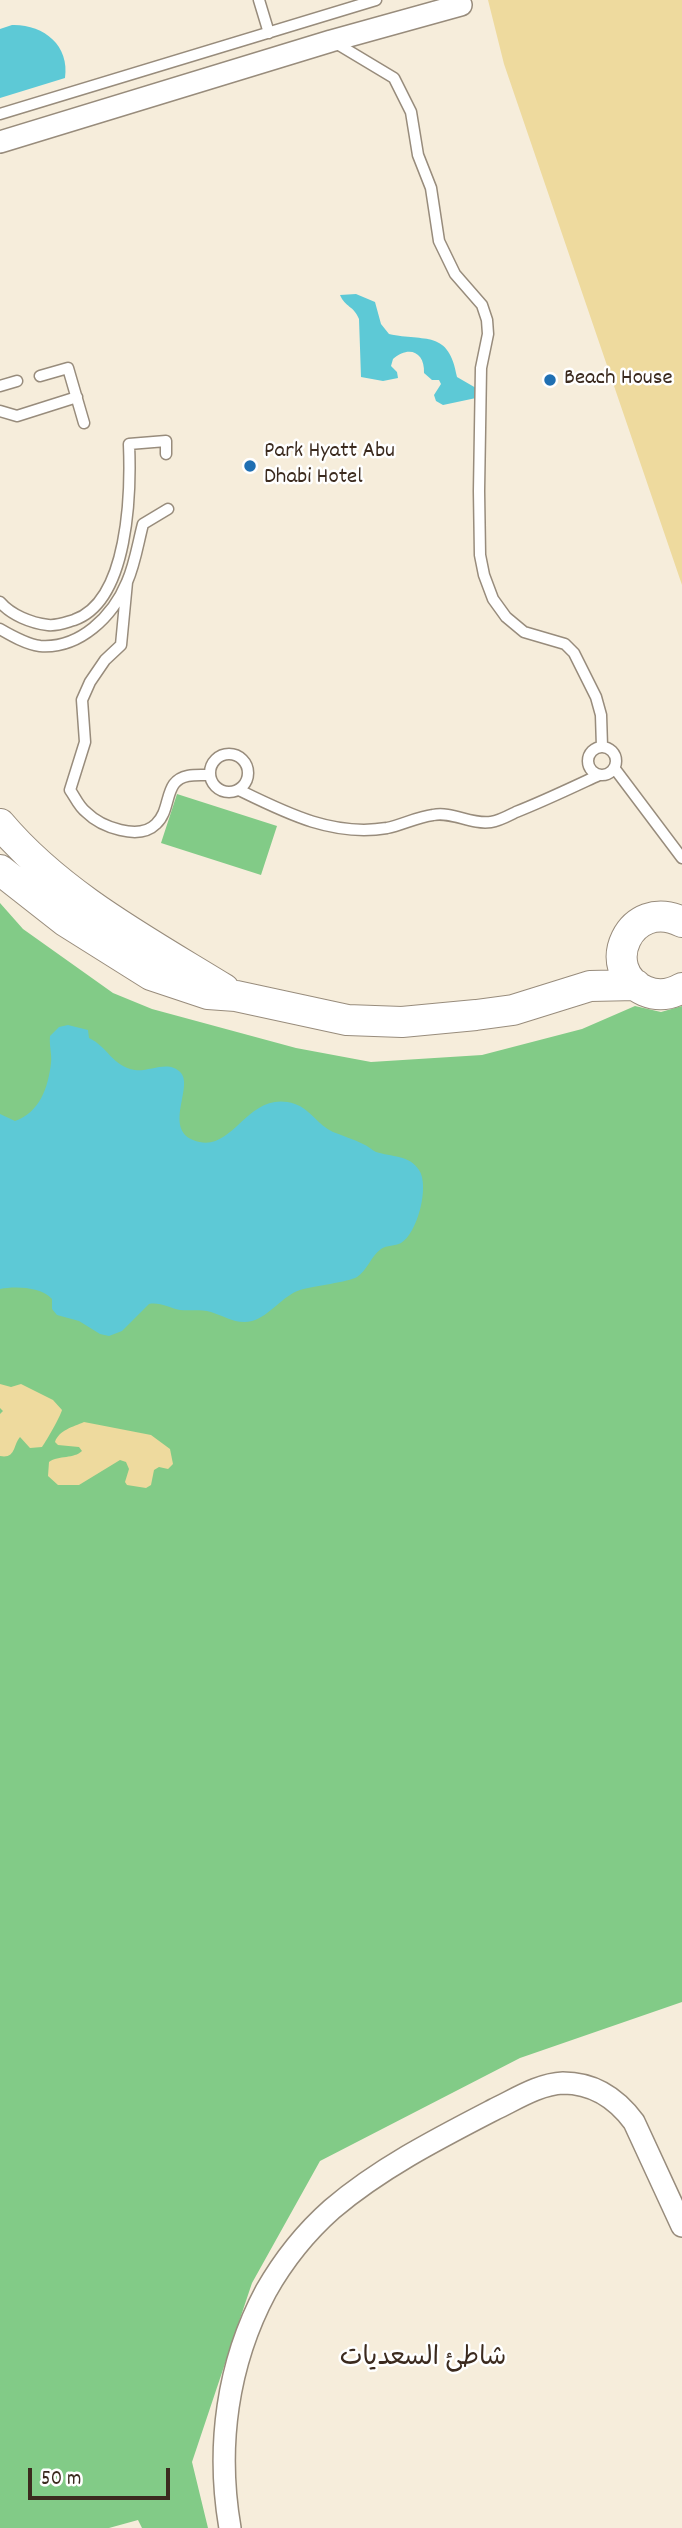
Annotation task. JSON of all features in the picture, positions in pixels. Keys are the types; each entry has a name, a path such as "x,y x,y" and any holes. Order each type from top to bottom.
{"street":[{"path":"0,142 331,41 461,5"},
{"path":"0,824 17,845 65,922 151,975 208,994 236,996 346,1020 402,1022 513,1010 590,986 636,985"},
{"path":"0,870 44,887"},
{"path":"590,986 611,971 622,953 630,931 638,923 661,916 682,922"},
{"path":"622,953 626,974 636,985 652,993 664,994 682,988"},
{"path":"230,2528 223,2473 226,2418 238,2361 255,2313 280,2269 312,2229 331,2210 374,2178 427,2146 520,2097 548,2085 573,2084 598,2090 609,2096 634,2122 682,2226"}],"lane":[{"path":"259,0 269,33"},
{"path":"0,114 376,0"},
{"path":"331,41 394,78 411,112 418,156 431,188 439,242 455,274 482,305 487,320 488,334 481,368 479,491 480,555 484,575 494,599 506,617 524,632 565,644 574,653 596,697 601,715 602,747"},
{"path":"40,376 68,368 85,424"},
{"path":"1,385 17,381"},
{"path":"0,411 17,415 77,397"},
{"path":"0,602 5,608 34,623 57,626 82,617 100,601 116,568 124,537 129,444 166,441 166,454"},
{"path":"168,509 143,524 127,582 121,645 105,660 90,681 82,700 85,742 70,790 85,812 104,824 118,829 140,831 156,825 167,808 174,784 186,776 210,775"},
{"path":"0,629 39,646 62,644 98,625 110,612 127,582"},
{"path":"239,790 279,810 327,827 352,831 387,828 444,814 479,822 492,822 552,798 599,775 608,774 615,769 617,761 610,748 594,749 589,756 588,764 592,772 599,775"},
{"path":"223,755 238,756 248,769 245,785 239,790 224,792 217,788 210,775 216,760 223,755"},
{"path":"615,769 682,858"}],"green space":[{"path":"177,794 277,826 261,875 161,843"},
{"path":"0,903 23,929 113,993 152,1009 296,1048 371,1062 482,1055 582,1029 635,1006 661,1012 682,1006 682,2002 520,2058 320,2161 252,2283 192,2462 208,2528 142,2528 138,2520 109,2528 0,2528"}],"sand":[{"path":"488,0 682,0 682,585 504,64"},
{"path":"0,1384 11,1387 21,1384 53,1400 62,1410 42,1447 30,1448 20,1437 12,1453 0,1456 0,1414 3,1411 0,1408"},
{"path":"84,1422 151,1435 170,1449 173,1464 168,1469 159,1467 154,1470 151,1485 146,1488 127,1485 125,1482 129,1469 126,1462 120,1460 79,1485 58,1485 48,1476 49,1462 82,1451 79,1447 58,1445 55,1442 63,1432"}],"water":[{"path":"12,25 34,28 59,46 65,66 65,78 0,98 0,29"},
{"path":"356,294 375,302 381,324 389,334 424,338 441,344 448,351 457,377 476,388 476,398 443,405 436,401 434,395 441,384 439,380 432,380 424,373 422,360 410,352 393,359 391,366 397,372 398,378 383,381 361,377 359,319 340,295"},
{"path":"68,1025 88,1030 89,1038 127,1068 141,1070 165,1066 181,1073 184,1088 181,1126 185,1134 193,1140 207,1143 219,1139 264,1105 278,1102 300,1106 333,1132 376,1152 411,1162 419,1170 423,1187 420,1209 412,1230 401,1243 378,1252 357,1277 300,1290 265,1315 246,1322 207,1311 180,1310 161,1304 149,1304 122,1331 109,1336 100,1334 79,1321 57,1315 52,1309 52,1299 41,1292 21,1288 0,1289 0,1114 15,1121 31,1112 37,1105 50,1072 50,1036 59,1027"}],"place":[{"name":"Beach House","path":"550,380"},
{"name":"Park Hyatt Abu Dhabi Hotel","path":"250,466"}],"district":[{"name":"شاطئ السعديات","path":"423,2360"}]}
